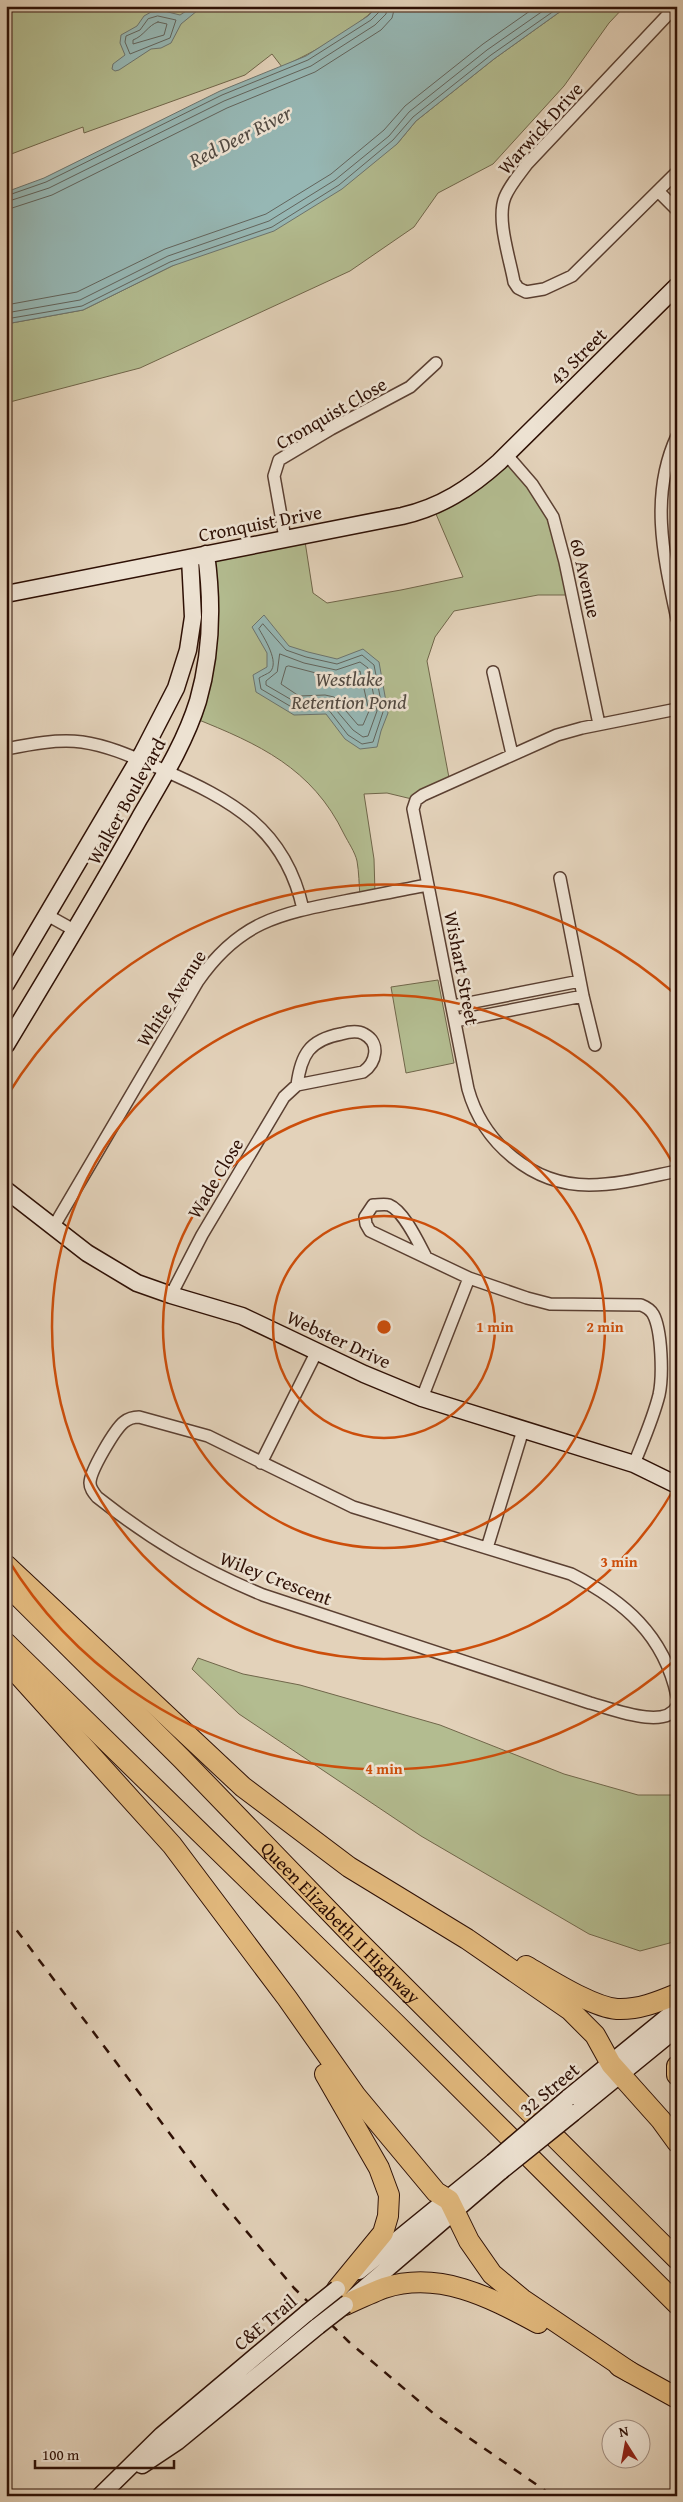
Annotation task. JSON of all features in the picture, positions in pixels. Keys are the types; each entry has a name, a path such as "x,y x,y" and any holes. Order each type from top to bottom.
{"highway":[{"path":"6,1565 243,1787 349,1867 445,1926 570,2010 594,2035 616,2069 677,2142"},
{"name":"Queen Elizabeth II Highway","path":"6,1584 182,1760 356,1939 677,2259"},
{"name":"Queen Elizabeth II Highway","path":"6,1643 396,2024 677,2304"},
{"path":"6,1662 172,1845 247,1944 356,2096 436,2192 452,2205 469,2241 492,2274 522,2299 630,2372"},
{"path":"445,1926 584,1998 616,2009 652,2005 677,1994"},
{"path":"247,1944 340,2098 379,2168 389,2195 388,2216 383,2233 341,2297"},
{"path":"677,2066 677,2075"},
{"path":"341,2297 420,2282 450,2284 495,2300 677,2398"}],"street":[{"name":"Warwick Drive","path":"676,6 527,164 506,195 502,218 516,286 526,292 544,289 572,276 677,172"},
{"path":"658,191 677,210"},
{"name":"43 Street","path":"506,454 677,286"},
{"name":"Cronquist Close","path":"286,538 274,476 279,460 331,429 410,387 436,363"},
{"path":"677,436 665,477 660,520 662,546 677,619"},
{"name":"Cronquist Drive","path":"6,594 402,516 433,508 467,488 506,454"},
{"name":"60 Avenue","path":"506,454 532,484 553,517 565,562 599,724"},
{"name":"Walker Boulevard","path":"6,1045 112,869 166,772 191,722 206,663 211,614 206,554"},
{"name":"Walker Boulevard","path":"6,984 138,760 167,707 184,666 193,617 190,558"},
{"path":"493,672 512,754"},
{"name":"Wishart Street","path":"677,710 599,724 557,735 512,754 416,800 413,813 466,1080 474,1107 489,1133 517,1161 554,1180 589,1185 622,1182 677,1171"},
{"path":"6,749 42,742 80,742 111,748 222,798 240,809 261,827 280,850 288,863 303,909"},
{"path":"560,878 583,996 595,1045"},
{"name":"White Avenue","path":"54,1226 207,968 227,947 255,926 279,915 428,885"},
{"path":"47,914 74,930"},
{"path":"452,1006 580,981"},
{"path":"455,1021 583,996"},
{"path":"353,1031 364,1034 371,1041 375,1051 374,1060 370,1067 363,1072 297,1085 300,1063 307,1052 320,1040 353,1031"},
{"name":"Wade Close","path":"171,1295 202,1235 277,1108 284,1097 297,1085"},
{"name":"Webster Drive","path":"6,1190 87,1253 113,1270 137,1282 171,1295 242,1316 422,1398 634,1464 677,1484"},
{"path":"426,1257 408,1224 396,1210 388,1205 374,1205 365,1216 366,1224 370,1231 469,1278 550,1304 641,1305 648,1308 653,1314 658,1333 660,1358 659,1392 654,1414 634,1464"},
{"path":"422,1398 469,1278"},
{"path":"261,1462 317,1351"},
{"name":"Wiley Crescent","path":"677,1696 658,1647 644,1626 625,1606 603,1590 571,1574 353,1507 208,1436 135,1417 122,1424 95,1466 90,1482 91,1490 97,1496 158,1542 219,1577 263,1595 635,1715 664,1718 672,1714 677,1706"},
{"path":"487,1548 523,1430"},
{"name":"32 Street","path":"616,2069 677,2008"},
{"name":"32 Street","path":"452,2205 570,2105 616,2069 677,2028"},
{"name":"C&E Trail","path":"115,2483 178,2441 318,2326 341,2297 452,2205"},
{"name":"C&E Trail","path":"100,2496 162,2435 307,2313 341,2297"}],"green space":[{"path":"6,6 378,6 345,33 282,67 272,54 245,75 84,133 83,127 6,156"},
{"path":"568,6 625,6 609,23 564,86 493,164 438,193 414,227 350,271 140,368 6,403 6,324 83,310 172,266 397,144 416,121 494,59"},
{"path":"506,454 553,517 572,595 538,595 454,611 435,637 427,661 450,783 416,800 387,793 364,794 374,859 375,893 360,896 358,865 355,854 331,811 316,792 300,775 262,749 194,718 201,703 206,554 304,535 313,593 327,603 463,577 433,507"},
{"path":"438,980 454,1063 406,1073 391,987"},
{"path":"198,1658 243,1674 300,1685 440,1725 564,1774 638,1795 677,1795 677,1941 640,1951 589,1934 421,1836 239,1714 192,1669"}],"water":[{"path":"194,6 203,6 181,24 171,43 161,48 151,49 119,70 115,71 112,69 113,64 125,55 120,43 121,35 137,26 144,16 151,12 164,11 180,15"},
{"name":"Red Deer River","path":"378,6 568,6 494,59 416,121 397,144 342,189 274,231 172,266 83,310 6,324 6,192 44,178 220,91 306,56 368,16"},
{"name":"Westlake Retention Pond","path":"264,615 289,646 337,659 363,649 379,662 388,713 377,747 360,749 345,739 326,714 294,715 256,692 253,675 267,667 267,653 252,627"}],"railway":[{"path":"6,1916 216,2195 294,2288 349,2342 433,2413 553,2496"}]}
